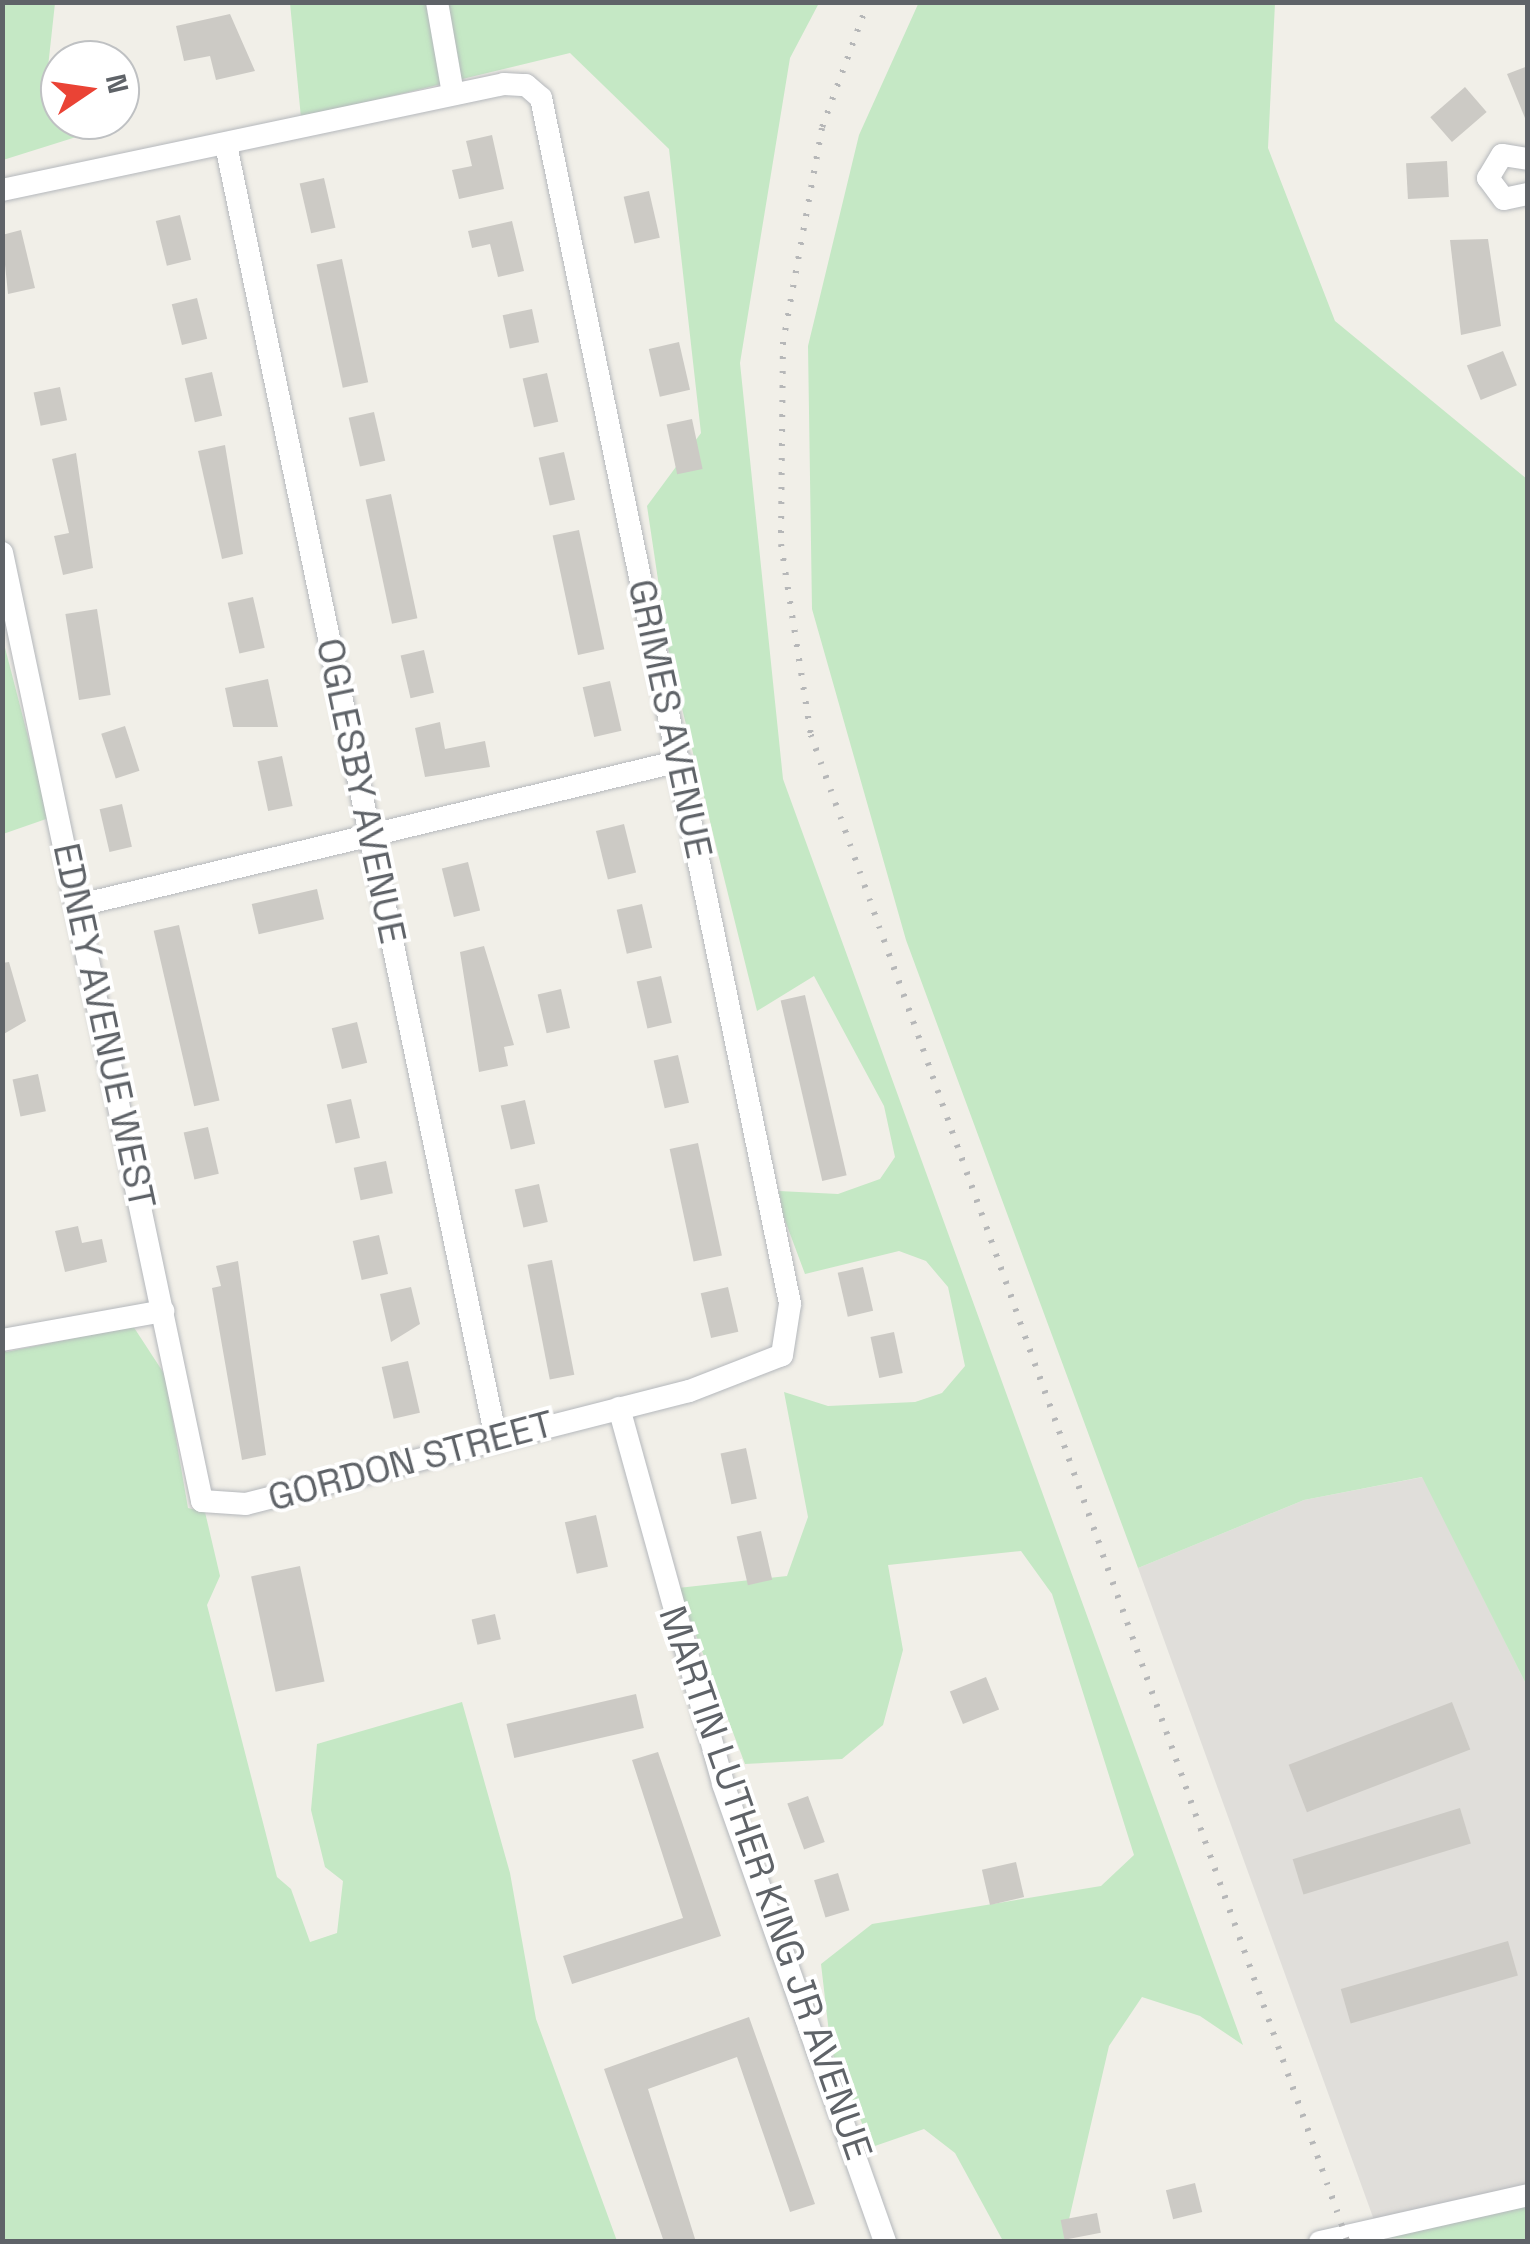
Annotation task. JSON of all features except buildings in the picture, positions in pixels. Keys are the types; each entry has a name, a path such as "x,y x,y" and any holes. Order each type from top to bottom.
{"street":[{"path":"2,190 453,94 437,2"},
{"name":"GRIMES AVENUE","path":"453,94 526,84 545,104 680,761 790,1331 782,1355 758,1372 619,1408"},
{"name":"OGLESBY AVENUE","path":"226,145 496,1438"},
{"path":"1528,159 1502,155 1488,178 1504,199 1528,194"},
{"name":"EDNEY AVENUE WEST","path":"2,552 80,905 202,1501"},
{"path":"80,905 680,761"},
{"path":"2,1340 163,1311"},
{"name":"GORDON STREET","path":"202,1501 246,1504 619,1408"},
{"name":"MARTIN LUTHER KING JR AVENUE","path":"619,1408 723,1784 884,2242"},
{"path":"1320,2242 1528,2195"}],"shaded area":[{"path":"1423,1477 1527,1686 1527,2186 1374,2220 1138,1568 1304,1500"}],"green space":[{"path":"3,2 55,3 51,40 40,40 40,140 67,140 3,160"},
{"path":"919,2 1275,3 1268,148 1335,321 1527,479 1527,1686 1422,1477 1304,1500 1138,1568 906,940 812,609 808,346 859,135"},
{"path":"290,3 819,3 790,58 740,363 783,779 1243,2045 1200,2016 1142,1997 1109,2046 1064,2241 1003,2241 955,2153 924,2129 872,2147 831,2050 821,1964 872,1924 1101,1886 1134,1855 1052,1594 1021,1551 888,1565 903,1650 883,1725 842,1759 745,1764 678,1588 787,1576 808,1517 784,1392 828,1406 915,1402 942,1393 965,1366 948,1287 926,1261 899,1251 805,1274 783,1215 779,1191 838,1194 880,1179 895,1157 884,1106 814,976 757,1011 670,660 647,506 701,433 669,149 570,53 301,118"},
{"path":"2,636 49,818 3,834 2,834"},
{"path":"133,1326 165,1375 188,1508 205,1512 220,1576 207,1605 277,1877 291,1889 310,1942 337,1933 343,1881 325,1867 311,1810 317,1744 462,1702 510,1873 536,2019 617,2241 3,2241 2,1340 6,1352"},
{"path":"1527,2205 1527,2241 1381,2238"}],"railway":[{"path":"868,2 822,128 783,342 781,544 811,735 1348,2242"}]}
